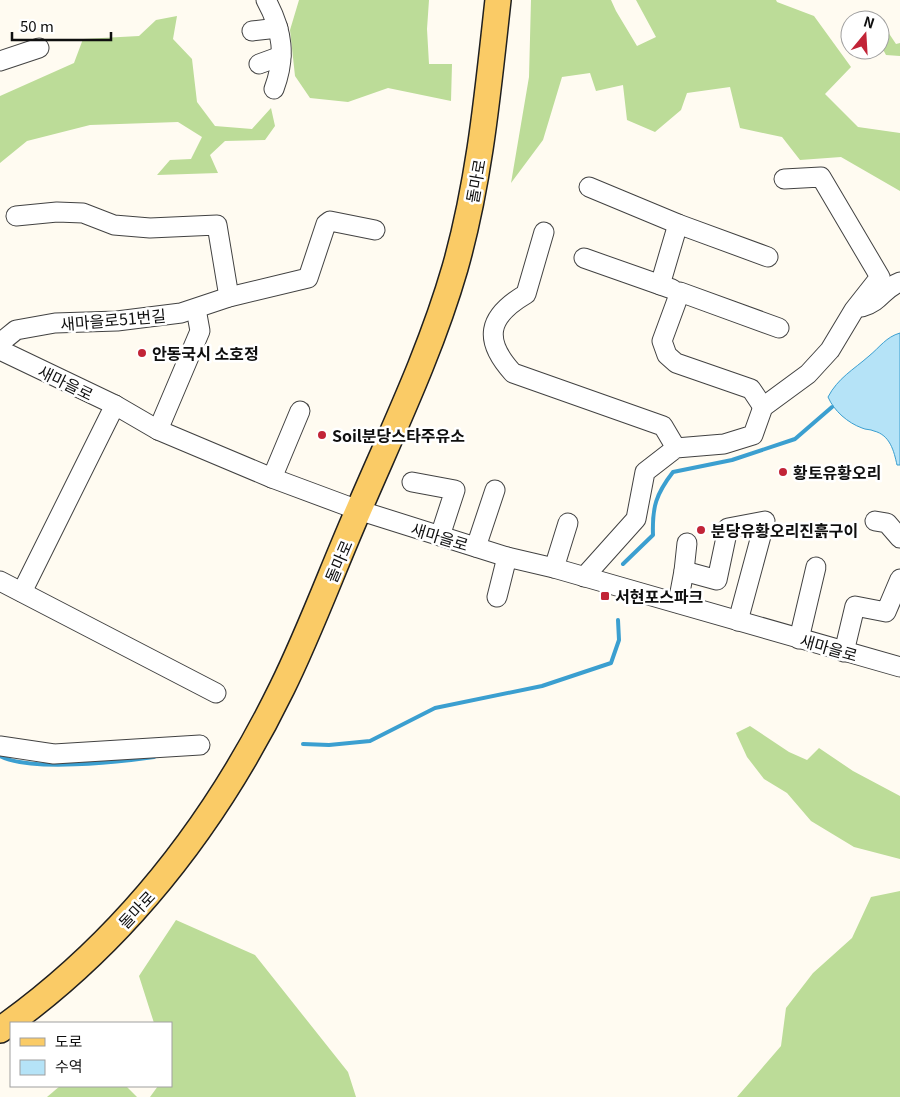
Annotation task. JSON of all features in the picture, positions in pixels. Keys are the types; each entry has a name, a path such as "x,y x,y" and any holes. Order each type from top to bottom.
{"main road":[{"name":"돌마로","path":"10,1022 45,995 119,927 158,885 221,799 257,738 284,685 358,510 411,392 455,269 473,196 498,0"},
{"name":"돌마로","path":"0,1030 10,1022"}],"street":[{"path":"266,0 278,28 281,56 282,68 274,90"},
{"path":"252,31 278,28"},
{"path":"0,62 39,48"},
{"path":"259,64 281,56"},
{"path":"584,577 636,519 645,472 676,448 724,444 753,435 763,407 808,374 830,350 850,321 854,310 880,277 821,177 784,179"},
{"path":"589,187 678,224 768,256"},
{"path":"16,216 57,212 83,213 114,225 150,228 217,226 229,297"},
{"name":"새마을로51번길","path":"0,343 16,330 55,324 117,321 196,309 229,297 308,278 326,224 330,220 375,230"},
{"path":"660,284 678,224"},
{"path":"544,232 526,294 511,303 494,323 494,345 500,359 513,373 662,426 676,448"},
{"path":"584,258 778,328"},
{"path":"854,310 875,303 890,286 900,282"},
{"path":"680,292 662,340 667,355 676,363 751,389 763,407"},
{"path":"158,430 200,331 196,309"},
{"name":"새마을로","path":"0,350 115,406 158,430 272,478 358,510 507,556 900,667"},
{"path":"22,592 115,406"},
{"path":"272,478 300,411"},
{"path":"412,482 455,490 440,536"},
{"path":"476,547 495,490"},
{"path":"684,571 717,580 728,528 765,521 738,621"},
{"path":"874,521 887,523 900,538"},
{"path":"554,568 568,523"},
{"path":"678,603 687,543"},
{"path":"497,597 507,556"},
{"path":"799,639 816,567"},
{"path":"844,652 855,606 886,612 900,579"},
{"path":"0,581 216,693"},
{"path":"0,746 54,754 200,745"}],"green space":[{"path":"299,0 429,0 427,29 429,64 452,64 451,101 388,88 348,102 310,98 295,76 290,30"},
{"path":"531,0 611,0 637,46 656,37 636,0 776,0 814,16 840,52 840,60 846,60 851,67 825,94 858,127 900,133 900,191 841,157 800,160 782,137 740,128 730,87 687,93 681,110 655,132 627,120 623,85 596,91 590,73 562,77 543,140 511,183 529,77"},
{"path":"177,16 173,39 192,59 197,102 215,126 252,129 271,108 275,126 265,140 225,141 210,155 218,173 157,175 170,160 191,159 202,137 178,122 90,125 27,141 0,163 0,96 74,63 83,39 139,36 156,20"},
{"path":"890,35 896,44 900,43 900,56 890,55"},
{"path":"750,726 789,752 807,760 819,748 853,771 900,796 900,859 854,847 811,821 787,793 764,779 747,757 736,733"},
{"path":"900,891 900,1097 737,1097 781,1046 786,1008 813,973 852,938 871,897"},
{"path":"176,920 255,955 348,1072 356,1097 150,1097 157,1087 172,1087 172,1022 154,1022 139,976"},
{"path":"59,1087 127,1087 137,1097 47,1097"}],"water":[{"path":"900,333 900,465 897,465 893,449 884,436 857,426 847,420 838,412 828,397 846,375 887,340"}],"waterway":[{"path":"623,564 653,535 653,516 656,501 673,472 732,460 795,439 832,407"},
{"path":"303,744 329,745 370,741 435,708 542,686 611,663 619,640 618,620"},
{"path":"0,756 14,761 53,765 98,763 154,757"}],"place":[{"name":"안동국시 소호정","path":"142,353"},
{"name":"Soil분당스타주유소","path":"322,435"},
{"name":"황토유황오리","path":"783,472"},
{"name":"분당유황오리진흙구이","path":"701,530"},
{"name":"서현포스파크","path":"605,596"}]}
